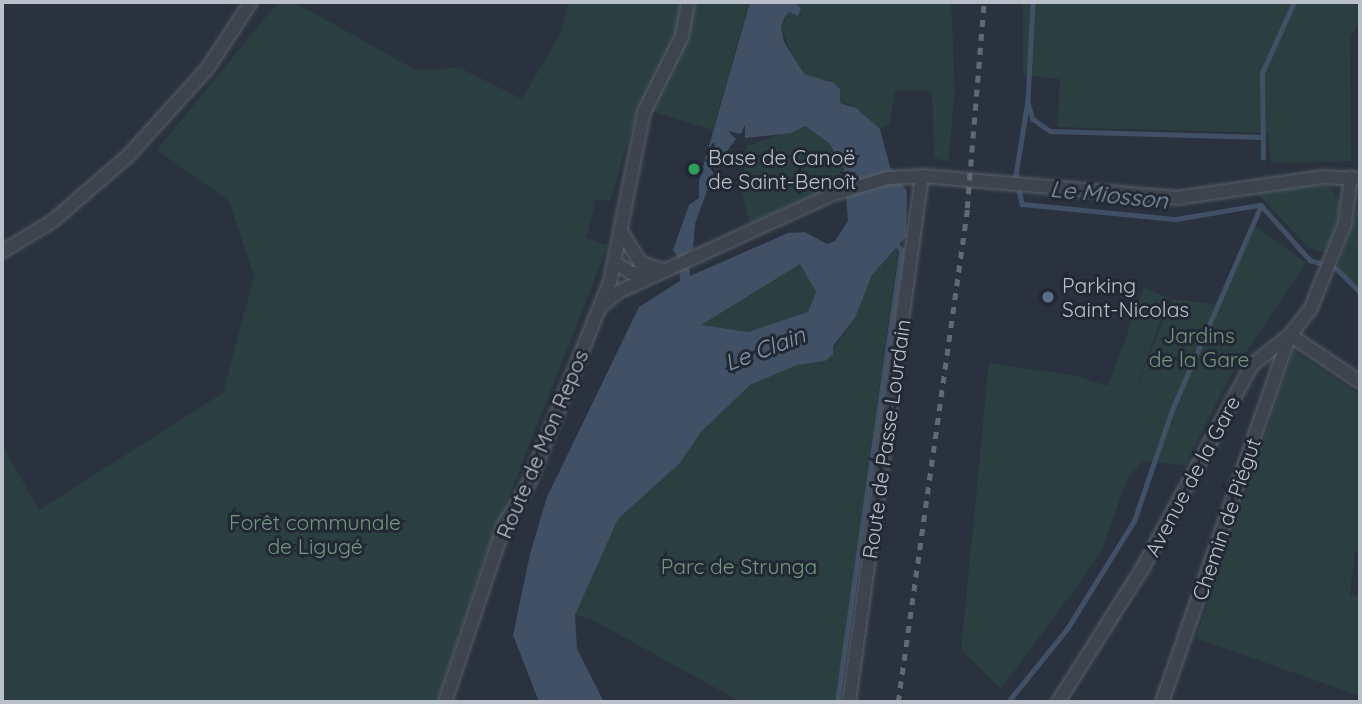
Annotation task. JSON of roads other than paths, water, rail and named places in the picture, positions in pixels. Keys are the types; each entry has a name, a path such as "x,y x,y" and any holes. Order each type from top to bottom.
{"street":[{"path":"2,252 54,220 129,155 207,69 251,2"},
{"name":"Route de Mon Repos","path":"445,702 505,523 529,483 615,263 645,112 682,36 688,2"},
{"path":"600,306 618,292 833,194 907,175 1177,198 1355,178"},
{"name":"Route de Passe Lourdain","path":"849,702 922,176"},
{"name":"Avenue de la Gare","path":"1058,702 1142,569 1252,365 1290,335 1311,308 1335,255 1355,178"},
{"path":"622,229 632,256 650,269 665,271"},
{"path":"615,263 640,275 665,271"},
{"path":"1290,335 1360,382"},
{"name":"Chemin de Piégut","path":"1162,702 1290,335"}],"water":[{"name":"Le Clain","path":"750,2 795,2 801,9 798,16 789,12 785,17 781,27 784,42 804,74 834,83 840,89 840,103 856,108 880,129 890,167 907,191 906,237 872,275 855,318 833,346 833,354 825,361 797,365 750,385 701,432 680,463 618,519 575,615 577,649 604,702 539,702 513,635 530,554 547,497 639,307 680,281 679,259 673,250 689,205 699,198 699,181","holes":["745,125 745,138 791,133 805,126 829,143 844,168 848,221 835,241 827,244 805,232 788,233 690,276 688,252 693,249 695,224 716,166 736,139 728,131 741,134","800,264 816,292 808,312 748,332 701,325"]}],"waterway":[{"name":"Le Miosson","path":"1033,2 1028,101 1016,175 1022,204 1176,219 1259,205"},
{"path":"1263,158 1262,73 1294,2"},
{"path":"1028,102 1033,119 1050,131 1262,137"},
{"name":"Le Miosson","path":"1261,205 1310,260 1337,269 1360,292"},
{"path":"1008,702 1067,629 1134,521 1172,410 1261,205"},
{"path":"837,702 901,250 896,244"}],"railway":[{"path":"898,702 967,208 984,2"}],"place":[{"name":"Base de Canoë de Saint-Benoît","path":"694,169"},
{"name":"Parking Saint-Nicolas","path":"1048,297"}],"park label":[{"name":"Jardins de la Gare","path":"1199,347"},
{"name":"Forêt communale de Ligugé","path":"315,534"},
{"name":"Parc de Strunga","path":"739,566"}]}
